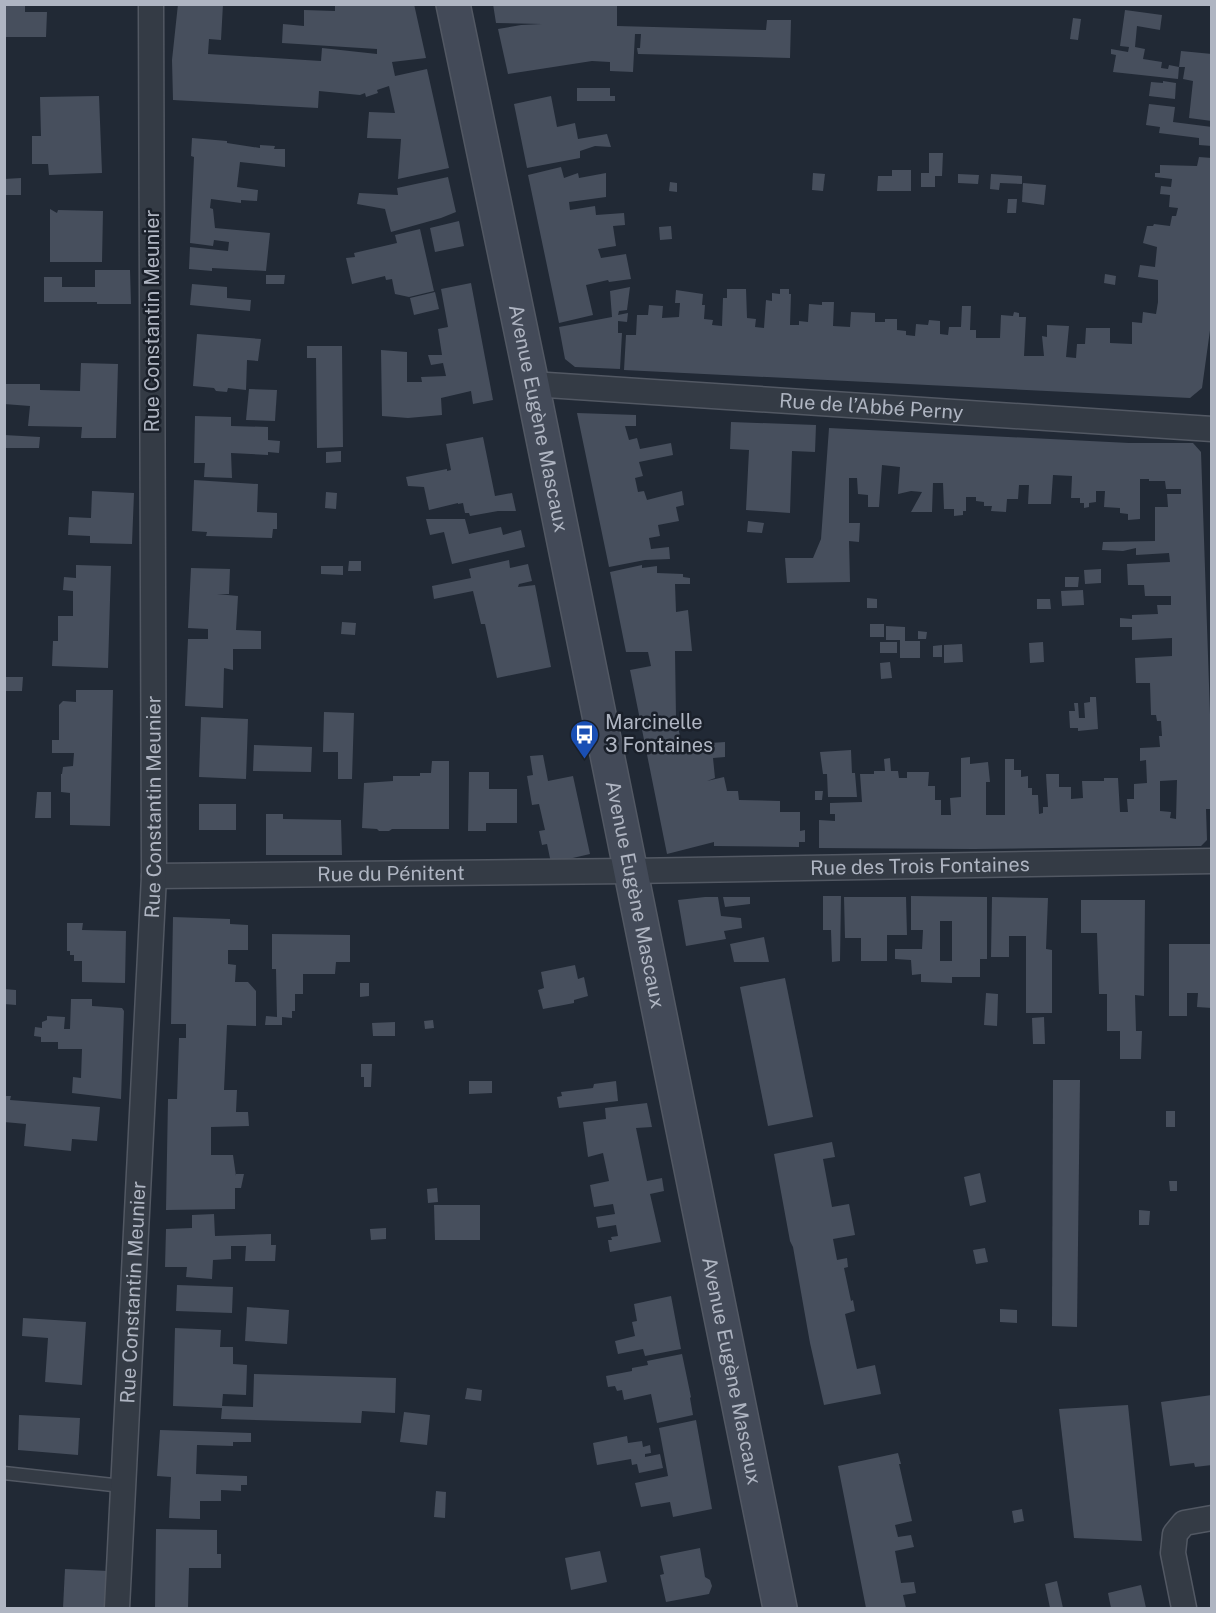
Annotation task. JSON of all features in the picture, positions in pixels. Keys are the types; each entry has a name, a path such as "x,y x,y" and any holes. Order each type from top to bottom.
{"main road":[{"name":"Avenue Eugène Mascaux","path":"453,4 780,1608"}],"street":[{"name":"Rue Constantin Meunier","path":"117,1608 154,876 151,4"},
{"name":"Rue de l’Abbé Perny","path":"532,384 1211,428"},
{"path":"1211,428 1212,434"},
{"name":"Rue des Trois Fontaines","path":"630,871 1212,861"},
{"name":"Rue du Pénitent","path":"154,876 630,871"},
{"path":"1184,1608 1173,1553 1175,1534 1184,1523 1212,1518"}],"lane":[{"path":"4,1473 122,1486"}],"building":[{"path":"4,4 25,4 25,12 47,12 46,37 4,37"},
{"path":"178,4 223,4 221,40 209,39 208,54 321,61 322,48 377,54 377,49 282,43 283,24 304,26 304,10 335,11 335,4 414,4 426,58 392,62 395,76 427,69 449,168 398,179 401,139 367,138 369,112 395,113 389,86 366,97 365,93 360,95 319,91 318,108 173,100 172,60"},
{"path":"493,4 617,4 617,26 766,30 767,20 791,20 790,58 638,54 637,48 640,48 641,34 635,34 633,72 610,71 610,62 592,61 508,74 498,29 542,24 496,23"},
{"path":"1125,10 1162,15 1160,30 1137,26 1135,47 1145,49 1143,59 1162,62 1161,68 1168,69 1169,65 1179,67 1178,79 1113,72 1116,55 1111,54 1111,49 1128,52 1129,47 1120,46"},
{"path":"1073,18 1081,19 1078,40 1070,39"},
{"path":"1181,51 1212,54 1212,121 1189,118 1193,81 1183,79 1185,67 1179,67"},
{"path":"1163,81 1176,83 1175,99 1149,96 1151,82 1163,83"},
{"path":"577,88 610,88 610,96 615,96 615,101 577,101"},
{"path":"99,96 102,173 49,175 48,164 32,164 32,136 41,136 40,97"},
{"path":"551,96 557,127 575,123 578,139 607,134 611,147 595,146 580,151 580,158 527,168 514,104"},
{"path":"1149,104 1175,107 1173,122 1212,127 1212,146 1199,145 1199,138 1159,133 1160,127 1146,125"},
{"path":"192,138 227,141 227,143 260,148 260,145 285,149 285,167 240,162 237,187 258,190 257,201 241,200 241,203 211,199 210,208 213,209 215,228 270,233 266,271 189,269 190,247 228,251 229,242 214,240 213,246 190,243 194,157 191,156"},
{"path":"929,153 943,153 942,176 935,176 935,187 921,187 921,173 929,173"},
{"path":"1199,157 1212,158 1212,316 1202,388 1190,398 624,370 626,335 636,335 637,315 648,315 649,305 663,306 662,318 679,317 680,303 675,303 676,290 703,294 704,319 713,320 712,325 722,326 723,298 727,298 727,289 746,289 747,318 756,319 755,327 764,328 766,300 772,301 772,293 780,294 780,289 789,289 789,294 791,294 790,325 799,325 799,321 808,322 809,304 822,305 822,302 834,302 833,326 850,327 851,312 875,313 875,322 897,319 897,330 906,331 906,335 915,336 916,324 928,325 929,320 940,321 940,334 948,335 949,327 961,327 962,306 971,306 970,330 976,330 976,338 1000,338 1001,315 1013,316 1014,312 1019,313 1019,317 1026,317 1024,356 1044,356 1042,336 1047,337 1047,325 1069,326 1066,357 1076,358 1077,344 1085,344 1086,328 1110,328 1110,343 1132,344 1132,322 1142,323 1143,312 1156,314 1158,302 1158,280 1138,277 1140,265 1155,267 1157,247 1143,243 1147,226 1154,224 1170,226 1172,216 1176,216 1178,208 1169,207 1170,195 1160,194 1161,186 1171,187 1172,179 1155,177 1155,173 1160,173 1160,165 1197,166"},
{"path":"561,167 564,178 578,173 579,178 606,173 606,197 569,202 570,210 595,206 596,215 624,213 625,225 613,226 616,246 598,249 601,258 626,254 631,279 609,282 608,280 586,285 593,315 559,323 528,175"},
{"path":"892,170 911,170 911,191 877,191 878,176 892,176"},
{"path":"813,173 825,174 823,191 812,190"},
{"path":"958,174 979,175 978,184 958,183"},
{"path":"991,174 1022,176 1022,184 1000,183 999,190 990,189"},
{"path":"448,177 456,212 441,218 391,232 385,209 357,204 359,193 398,195 397,188"},
{"path":"21,178 21,195 4,195 4,179"},
{"path":"670,182 677,183 677,192 669,191"},
{"path":"1023,183 1046,185 1044,205 1022,202"},
{"path":"1008,199 1017,199 1016,213 1007,213"},
{"path":"50,209 57,213 58,210 103,211 102,262 50,262"},
{"path":"459,221 464,246 435,252 430,228"},
{"path":"671,226 672,239 660,240 659,227"},
{"path":"420,229 434,291 409,297 395,294 392,279 386,280 385,276 352,284 346,258 355,257 354,253 397,243 395,235"},
{"path":"95,270 130,270 131,304 44,302 44,277 62,277 62,287 95,287"},
{"path":"1105,274 1116,276 1115,285 1104,283"},
{"path":"266,275 285,275 284,284 266,284"},
{"path":"471,283 493,400 473,404 471,391 441,398 442,415 408,418 382,416 381,350 407,352 407,382 422,382 421,377 446,376 443,363 431,365 428,355 442,355 438,329 448,327 441,289"},
{"path":"192,284 227,287 227,298 251,300 250,311 190,305"},
{"path":"630,287 627,310 619,311 618,315 628,313 627,322 618,321 618,333 622,333 620,369 575,367 565,359 559,327 612,317 610,291"},
{"path":"435,292 439,309 414,315 410,298"},
{"path":"197,334 261,339 258,361 247,360 246,390 228,388 227,392 193,386"},
{"path":"307,346 342,346 343,447 317,448 316,358 307,358"},
{"path":"81,363 118,364 116,438 81,438 82,427 28,426 30,406 4,404 4,384 40,384 40,390 80,391"},
{"path":"249,389 277,390 275,421 246,420"},
{"path":"577,413 636,415 636,426 625,426 629,440 637,438 640,449 671,443 673,455 639,462 643,476 635,478 638,492 644,491 647,500 682,491 684,505 676,507 679,521 658,525 660,536 649,538 651,549 669,547 670,559 645,560 609,567"},
{"path":"195,416 231,417 231,426 268,427 268,440 280,441 279,453 268,452 268,455 231,453 232,478 204,477 205,463 194,463"},
{"path":"731,422 816,425 815,452 792,451 790,513 746,510 749,450 730,449"},
{"path":"829,428 1129,443 1193,443 1201,452 1212,809 1206,809 1207,840 1201,846 974,849 819,848 819,820 835,821 835,814 830,814 830,803 862,802 860,774 885,771 884,759 890,758 891,771 898,771 899,778 907,778 907,772 929,772 928,786 935,786 935,800 941,800 941,815 951,815 950,798 961,797 961,758 970,757 970,764 988,762 990,782 986,782 986,815 1005,815 1005,759 1014,759 1014,770 1021,770 1021,777 1028,776 1028,788 1032,788 1032,795 1038,795 1039,814 1043,813 1043,807 1048,807 1046,774 1059,774 1059,787 1071,787 1071,799 1083,798 1082,781 1104,781 1104,778 1118,778 1120,812 1128,812 1127,799 1134,799 1134,784 1147,783 1146,760 1140,761 1140,748 1160,747 1159,736 1162,736 1161,721 1157,721 1156,715 1151,715 1150,683 1136,683 1135,658 1172,656 1172,638 1132,640 1132,627 1120,627 1120,618 1132,619 1132,615 1158,614 1157,605 1171,605 1171,596 1145,596 1144,585 1128,585 1127,564 1170,562 1169,553 1136,555 1136,548 1123,551 1102,550 1103,542 1155,541 1155,507 1168,507 1167,494 1181,494 1181,489 1166,489 1165,481 1140,479 1140,519 1128,520 1128,514 1120,513 1120,508 1104,507 1105,491 1096,491 1096,502 1089,503 1089,507 1084,508 1084,503 1080,503 1080,498 1071,498 1072,476 1053,475 1051,504 1028,504 1029,485 1019,485 1018,499 1007,499 1006,512 991,511 992,506 984,506 984,502 976,501 976,497 966,497 966,511 963,511 963,515 954,516 954,509 944,509 943,483 933,483 932,512 911,512 922,492 911,491 898,494 900,467 882,465 879,507 868,507 868,495 858,494 857,478 849,478 849,523 860,523 859,542 849,541 850,582 787,583 785,558 813,558 821,539","holes":["1177,780 1176,819 1170,818 1171,812 1160,811 1160,781"]},
{"path":"4,435 40,437 39,448 4,448"},
{"path":"483,437 495,496 512,493 516,511 498,511 470,516 469,513 465,513 463,503 429,510 424,487 408,486 406,477 451,470 446,444"},
{"path":"341,451 341,462 326,463 326,452"},
{"path":"194,480 258,484 257,512 277,513 277,529 273,529 272,538 206,536 207,532 192,531"},
{"path":"92,491 134,493 132,544 90,543 90,536 68,535 69,517 91,518"},
{"path":"326,492 337,493 336,509 325,508"},
{"path":"426,519 465,519 469,534 501,527 503,535 521,530 525,547 452,564 444,532 430,535"},
{"path":"748,521 764,523 762,533 747,532"},
{"path":"509,560 510,568 528,564 532,581 519,584 518,587 535,585 551,667 497,678 485,624 481,624 473,591 434,599 432,586 471,578 469,569"},
{"path":"349,561 361,561 361,571 348,571"},
{"path":"76,565 111,566 108,668 52,666 53,641 58,641 58,616 73,616 73,591 63,590 64,577 76,578"},
{"path":"642,565 642,568 657,566 657,573 683,574 683,577 690,578 690,584 675,584 676,612 688,610 692,651 675,651 676,718 682,745 725,742 725,757 713,758 715,778 707,781 724,777 727,791 738,791 739,800 780,801 780,812 800,812 800,831 805,830 805,842 799,842 799,847 714,846 714,842 667,854 630,670 651,666 648,652 626,652 610,572"},
{"path":"321,566 343,566 343,575 321,574"},
{"path":"191,568 230,569 229,594 217,594 238,596 236,630 261,631 261,649 233,649 233,670 224,668 223,708 185,706 188,639 208,639 208,629 188,628"},
{"path":"1101,569 1101,583 1085,584 1084,570"},
{"path":"1065,577 1079,577 1078,587 1065,587"},
{"path":"1083,590 1084,605 1062,606 1061,591"},
{"path":"867,598 877,599 877,608 867,608"},
{"path":"1037,599 1050,599 1051,609 1037,609"},
{"path":"342,622 356,623 355,635 341,634"},
{"path":"870,624 884,624 884,637 870,637"},
{"path":"886,626 905,627 905,641 920,641 920,658 900,658 900,640 886,640"},
{"path":"918,631 927,632 926,639 918,639"},
{"path":"880,642 897,642 897,653 880,653"},
{"path":"1043,642 1044,662 1030,663 1029,643"},
{"path":"962,644 963,662 944,663 944,645"},
{"path":"942,645 942,657 933,657 933,646"},
{"path":"890,662 892,678 881,679 880,663"},
{"path":"4,677 23,677 22,691 4,691"},
{"path":"76,690 113,690 110,826 70,825 70,793 61,792 63,767 73,766 74,753 52,753 52,740 59,740 59,705 63,701 76,702"},
{"path":"1090,697 1096,697 1098,729 1078,731 1078,728 1070,728 1069,711 1075,711 1074,703 1078,703 1079,718 1085,718 1084,703 1090,702"},
{"path":"324,712 354,713 352,779 338,779 338,752 323,752"},
{"path":"201,717 248,719 246,779 199,777"},
{"path":"254,745 312,747 311,772 253,771"},
{"path":"851,750 852,773 855,773 857,797 828,797 827,774 823,774 820,752"},
{"path":"543,755 548,781 573,776 590,854 551,863 547,844 542,845 539,831 545,830 539,804 532,805 527,776 533,775 530,756"},
{"path":"432,761 449,761 449,829 379,831 362,828 364,783 393,781 393,776 420,776 420,773 431,773"},
{"path":"469,772 489,772 489,789 517,789 517,823 486,823 486,831 468,831"},
{"path":"815,791 823,791 822,800 815,800"},
{"path":"37,792 51,792 51,818 35,818"},
{"path":"199,804 236,804 236,830 199,830"},
{"path":"266,814 283,814 283,819 341,820 342,855 266,855"},
{"path":"823,896 841,896 840,961 832,962 831,930 823,930"},
{"path":"911,896 987,897 987,959 980,959 980,977 952,977 952,983 921,982 921,974 912,975 911,960 895,959 895,949 922,949 923,930 911,930","holes":["940,921 952,921 952,961 940,961"]},
{"path":"718,897 721,916 741,918 742,928 724,931 726,939 686,946 678,900"},
{"path":"723,897 750,897 750,904 725,907"},
{"path":"844,897 906,897 907,935 887,935 887,961 861,961 861,938 845,938"},
{"path":"992,897 1048,898 1046,949 1052,950 1052,1013 1026,1013 1026,936 1009,936 1009,957 991,957"},
{"path":"1081,900 1145,900 1144,996 1135,995 1136,1031 1142,1031 1141,1059 1120,1059 1120,1031 1107,1031 1107,994 1099,994 1097,933 1081,933"},
{"path":"173,917 230,919 230,924 248,925 248,950 228,950 228,964 236,965 235,982 248,982 256,991 256,1026 227,1025 224,1090 237,1090 236,1112 248,1112 249,1126 211,1127 211,1155 233,1155 236,1176 236,1174 244,1174 241,1188 235,1188 235,1209 166,1210 168,1099 177,1099 179,1038 186,1038 186,1024 171,1024"},
{"path":"67,923 83,923 82,930 126,931 125,983 82,982 82,961 74,961 74,955 70,955 70,951 67,951"},
{"path":"272,934 350,935 350,962 336,962 335,974 303,974 303,994 295,994 295,1011 292,1011 292,1018 282,1017 282,1025 265,1025 266,1016 277,1017 276,969 272,969"},
{"path":"764,937 769,962 734,962 730,944"},
{"path":"1169,944 1212,944 1212,1008 1197,1007 1198,993 1187,993 1187,1016 1169,1016"},
{"path":"575,965 578,979 584,977 588,996 574,1000 574,1003 543,1009 538,990 544,988 541,972"},
{"path":"785,978 813,1117 768,1126 740,987"},
{"path":"360,983 369,983 369,996 360,997"},
{"path":"4,989 16,990 16,1005 4,1004"},
{"path":"986,993 998,994 997,1026 984,1025"},
{"path":"71,999 92,999 92,1006 122,1008 124,1011 121,1099 72,1093 73,1077 81,1078 82,1049 58,1049 58,1042 41,1042 41,1037 34,1036 35,1027 42,1028 42,1022 47,1020 47,1016 65,1017 64,1029 70,1029"},
{"path":"1044,1017 1045,1044 1033,1044 1032,1018"},
{"path":"433,1020 434,1028 425,1029 424,1021"},
{"path":"395,1022 395,1036 373,1036 372,1023"},
{"path":"361,1064 372,1064 371,1087 364,1087"},
{"path":"1053,1080 1080,1080 1077,1327 1052,1326"},
{"path":"469,1081 492,1081 492,1093 469,1094"},
{"path":"616,1081 618,1101 559,1108 557,1097 562,1096 561,1092 593,1088 594,1084"},
{"path":"4,1096 11,1096 10,1100 100,1107 97,1141 72,1139 71,1151 24,1146 26,1124 4,1122"},
{"path":"647,1103 652,1127 636,1128 647,1181 662,1178 664,1191 650,1194 661,1242 610,1252 608,1240 618,1236 616,1225 598,1228 596,1217 615,1214 613,1204 594,1207 590,1185 609,1181 603,1153 588,1157 583,1122 606,1119 605,1108"},
{"path":"1166,1111 1175,1111 1175,1127 1166,1127"},
{"path":"832,1142 835,1157 823,1159 832,1207 849,1204 855,1235 833,1239 837,1260 847,1258 848,1267 844,1268 855,1311 845,1314 857,1369 875,1365 881,1394 824,1405 774,1154"},
{"path":"980,1173 986,1202 970,1206 964,1177"},
{"path":"1169,1181 1177,1181 1177,1191 1170,1191"},
{"path":"437,1188 438,1202 428,1203 427,1189"},
{"path":"434,1205 480,1205 480,1240 435,1240"},
{"path":"1139,1210 1150,1211 1149,1225 1139,1225"},
{"path":"214,1214 215,1236 271,1234 271,1245 276,1245 275,1261 245,1261 246,1246 231,1246 231,1259 213,1260 212,1279 186,1277 187,1267 165,1267 166,1229 192,1228 192,1215"},
{"path":"386,1228 386,1239 371,1240 370,1229"},
{"path":"985,1248 988,1262 976,1264 973,1250"},
{"path":"177,1285 233,1287 232,1313 176,1311"},
{"path":"671,1296 681,1349 645,1356 643,1349 618,1354 615,1341 635,1336 632,1322 637,1321 634,1304"},
{"path":"247,1307 289,1310 287,1344 245,1341"},
{"path":"1000,1309 1017,1310 1017,1323 1000,1322"},
{"path":"23,1318 86,1322 82,1385 45,1382 48,1338 22,1336"},
{"path":"175,1328 221,1330 220,1347 233,1347 233,1364 247,1365 246,1395 223,1394 222,1406 253,1407 254,1374 396,1378 395,1413 362,1411 361,1423 221,1419 222,1408 173,1406"},
{"path":"682,1354 693,1415 657,1423 651,1394 624,1400 622,1390 617,1391 615,1386 608,1387 606,1376 632,1371 632,1368 648,1365 647,1361"},
{"path":"467,1388 482,1390 481,1401 465,1399"},
{"path":"1212,1395 1212,1465 1195,1467 1194,1463 1170,1466 1161,1402"},
{"path":"1128,1405 1142,1541 1074,1538 1059,1409"},
{"path":"404,1412 430,1415 427,1445 400,1442"},
{"path":"19,1415 80,1418 78,1455 18,1450"},
{"path":"696,1420 712,1509 673,1517 670,1502 641,1507 635,1483 668,1476 659,1428"},
{"path":"160,1430 251,1433 251,1442 233,1442 233,1446 197,1445 196,1474 247,1476 247,1485 241,1485 241,1491 221,1490 221,1501 200,1501 200,1519 169,1518 171,1477 157,1476"},
{"path":"627,1436 628,1443 642,1441 643,1447 650,1445 651,1453 645,1454 645,1457 660,1454 663,1468 639,1473 637,1464 632,1465 631,1459 597,1465 593,1443"},
{"path":"898,1453 912,1521 895,1525 898,1537 911,1535 914,1547 895,1551 901,1583 914,1582 916,1593 903,1595 906,1608 866,1608 838,1466"},
{"path":"436,1491 446,1492 445,1518 434,1517"},
{"path":"1022,1509 1024,1521 1014,1523 1012,1511"},
{"path":"156,1529 217,1530 217,1554 221,1554 221,1568 189,1568 188,1608 155,1608"},
{"path":"700,1548 705,1577 710,1580 712,1586 709,1594 666,1602 660,1575 664,1574 660,1556"},
{"path":"600,1551 607,1582 571,1590 565,1558"},
{"path":"65,1569 109,1571 107,1608 63,1608"},
{"path":"1057,1581 1063,1608 1050,1608 1045,1584"},
{"path":"1141,1585 1146,1608 1111,1608 1108,1593"}],"place":[{"name":"Marcinelle 3 Fontaines","path":"584,760"}]}
